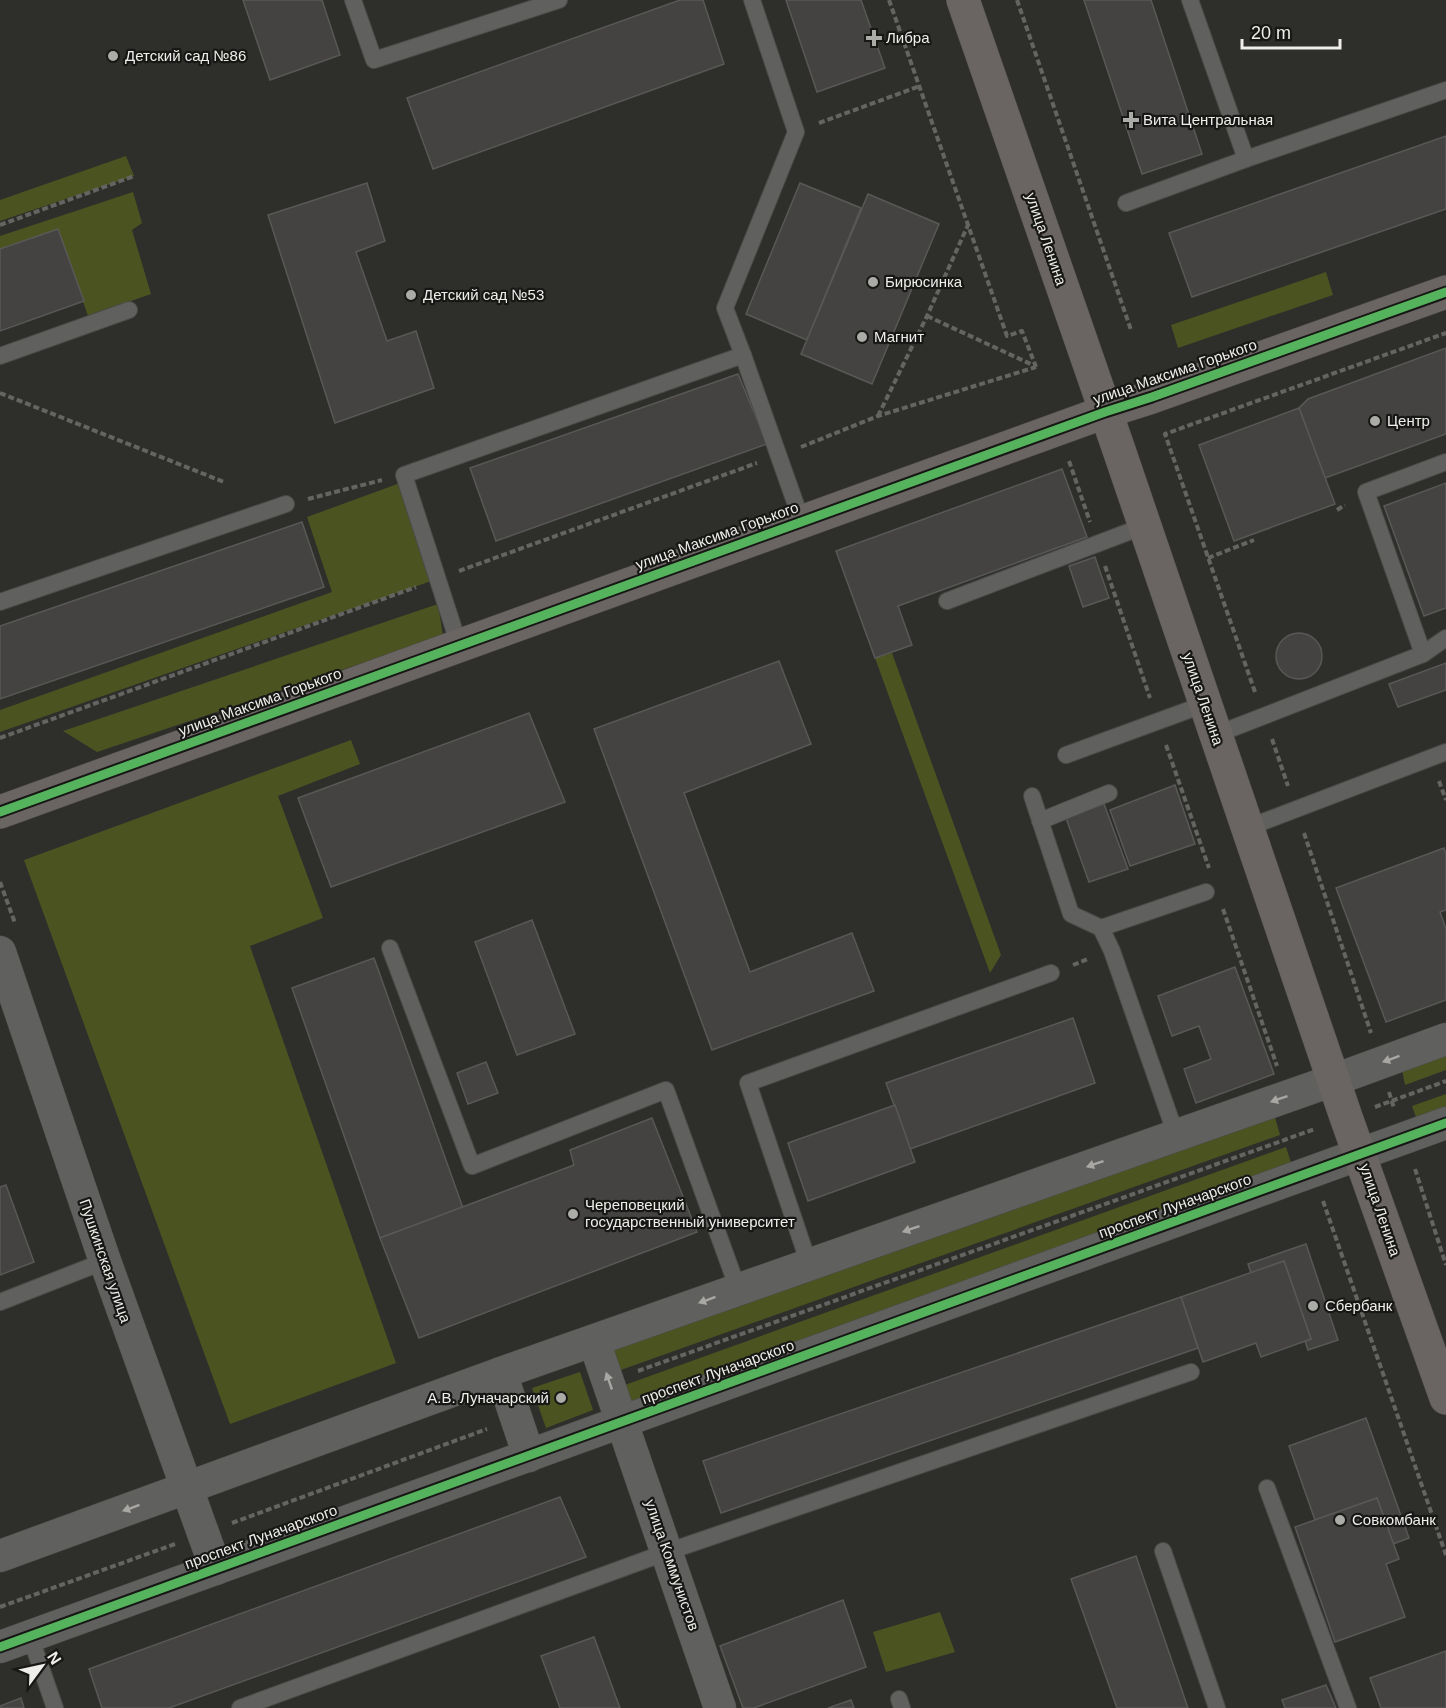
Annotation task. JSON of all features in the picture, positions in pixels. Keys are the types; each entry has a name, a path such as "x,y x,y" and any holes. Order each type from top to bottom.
{"street":[{"name":"улица Ленина","path":"963,0 1346,1117 1438,1348 1446,1398"},
{"name":"улица Максима Горького","path":"0,812 1106,412 1152,398 1446,292"},
{"name":"Пушкинская улица","path":"0,952 105,1261 216,1569"},
{"path":"0,1556 501,1373 1446,1039"},
{"name":"проспект Луначарского","path":"0,1647 1446,1123"},
{"name":"улица Коммунистов","path":"594,1341 720,1708"},
{"path":"501,1373 529,1456"}],"lane":[{"path":"353,0 374,60 559,0"},
{"path":"752,0 796,132 725,308 802,522"},
{"path":"1190,0 1246,159"},
{"path":"1126,203 1446,90"},
{"path":"0,356 129,310"},
{"path":"459,645 404,475 743,355"},
{"path":"1423,654 1366,492 1446,462"},
{"path":"0,602 286,504"},
{"path":"947,601 1144,526"},
{"path":"1215,735 1423,654 1446,638"},
{"path":"1066,755 1205,704"},
{"path":"1248,828 1446,752"},
{"path":"1040,821 1109,793"},
{"path":"1032,796 1071,914 1101,928 1112,951 1176,1136"},
{"path":"1101,928 1206,892"},
{"path":"390,948 472,1166 666,1089 738,1289"},
{"path":"808,1264 748,1083 1051,973"},
{"path":"0,1302 105,1261"},
{"path":"240,1708 667,1552 1191,1372"},
{"path":"1267,1488 1348,1708"},
{"path":"1163,1551 1217,1708"},
{"path":"30,1636 55,1708"}],"path":[{"path":"889,0 1007,336 1022,331 1035,367"},
{"path":"1017,0 1131,330"},
{"path":"796,132 920,86"},
{"path":"0,225 134,176"},
{"path":"878,416 927,316 968,224"},
{"path":"927,316 1035,367"},
{"path":"1446,333 1165,434 1296,809 1446,1265"},
{"path":"0,738 779,455 878,416 1035,367"},
{"path":"0,393 224,482"},
{"path":"1071,467 1209,869"},
{"path":"286,504 404,475"},
{"path":"1208,558 1254,540"},
{"path":"1221,903 1446,1555"},
{"path":"1051,973 1112,951"},
{"path":"609,1382 1446,1081"},
{"path":"0,1607 516,1418"}],"green space":[{"path":"126,156 134,176 0,221 0,200"},
{"path":"133,192 142,223 132,230 151,294 88,316 58,229 0,249 0,236"},
{"path":"1326,272 1333,295 1178,348 1171,325"},
{"path":"400,483 437,579 0,732 0,710 332,592 307,517"},
{"path":"438,604 443,636 97,752 63,731"},
{"path":"892,653 1001,955 990,973 875,658"},
{"path":"351,740 360,764 278,796 323,918 250,946 396,1363 230,1424 24,860"},
{"path":"1446,1049 1446,1070 1405,1085 1401,1065"},
{"path":"1446,1094 1446,1109 1417,1120 1412,1106"},
{"path":"1274,1114 1280,1135 618,1371 610,1347"},
{"path":"1286,1147 1292,1166 631,1406 622,1386"},
{"path":"580,1372 593,1410 546,1428 532,1388"},
{"path":"940,1612 955,1652 886,1672 873,1632"}],"building":[{"path":"243,0 322,0 340,55 270,80"},
{"path":"680,0 703,0 724,64 433,169 407,98"},
{"path":"786,0 861,0 885,68 817,92"},
{"path":"1084,0 1151,0 1202,154 1142,174"},
{"path":"1446,136 1446,209 1192,297 1169,233"},
{"path":"367,183 385,241 356,252 387,341 416,331 434,388 335,423 268,215"},
{"path":"800,183 861,208 807,340 746,314"},
{"name":"Бирюсинка","path":"868,194 939,224 872,384 801,354"},
{"path":"58,229 84,301 0,331 0,249"},
{"name":"Центр","path":"1446,348 1446,434 1325,478 1299,408 1308,399"},
{"path":"738,374 767,444 496,541 470,468"},
{"path":"1299,408 1335,504 1234,541 1199,445"},
{"path":"1062,469 1087,537 898,606 912,645 875,658 836,551"},
{"path":"1446,483 1446,608 1424,616 1384,506"},
{"path":"302,522 324,587 0,699 0,626"},
{"path":"1095,557 1109,598 1083,607 1069,566"},
{"path":"1299,633 1315,640 1322,656 1315,672 1299,679 1283,672 1276,656 1283,640"},
{"path":"779,661 811,744 684,793 750,972 852,933 874,991 712,1050 594,729"},
{"path":"1446,663 1446,690 1398,707 1389,684"},
{"path":"529,713 565,802 331,887 298,798"},
{"path":"1175,785 1195,844 1130,866 1110,810"},
{"path":"1104,804 1128,869 1089,882 1066,818"},
{"path":"1444,848 1446,854 1446,910 1440,912 1446,929 1446,1000 1386,1022 1336,888"},
{"path":"532,920 575,1034 517,1055 475,942"},
{"path":"374,958 463,1208 380,1238 292,988"},
{"path":"1235,967 1274,1074 1196,1103 1184,1069 1211,1059 1199,1026 1172,1036 1158,996"},
{"path":"1073,1018 1095,1083 910,1149 886,1083"},
{"path":"486,1062 498,1093 468,1104 457,1073"},
{"path":"895,1105 915,1162 808,1201 788,1143"},
{"path":"652,1118 697,1232 419,1338 380,1238 574,1165 570,1150"},
{"path":"6,1185 34,1262 0,1275 0,1187"},
{"name":"Сбербанк","path":"1306,1244 1338,1340 1308,1350 1305,1341 1311,1339 1284,1261 1251,1273 1248,1264"},
{"path":"1284,1261 1311,1339 1261,1357 1256,1343 1203,1362 1181,1297"},
{"path":"1181,1297 1198,1348 721,1513 703,1461"},
{"path":"1366,1418 1409,1538 1393,1544 1377,1498 1315,1520 1289,1446"},
{"path":"560,1497 586,1557 169,1708 102,1708 89,1669"},
{"path":"1377,1498 1399,1559 1386,1564 1405,1617 1335,1642 1295,1527"},
{"path":"1136,1556 1188,1708 1117,1708 1071,1579"},
{"path":"843,1600 866,1667 754,1708 743,1708 720,1646"},
{"path":"594,1637 620,1708 560,1708 541,1656"},
{"path":"1446,1651 1446,1708 1381,1708 1370,1678"},
{"path":"1326,1685 1336,1708 1285,1708 1282,1700"},
{"path":"21,1698 24,1708 0,1708 0,1706"},
{"path":"851,1700 854,1708 828,1708"}],"cycle path":[{"path":"0,812 1105,412 1446,292"},
{"path":"0,1647 1446,1123"}],"place":[{"name":"Либра","path":"874,38"},
{"name":"Детский сад №86","path":"113,56"},
{"name":"Вита Центральная","path":"1131,120"},
{"name":"Бирюсинка","path":"873,282"},
{"name":"Детский сад №53","path":"411,295"},
{"name":"Магнит","path":"862,337"},
{"name":"Центр","path":"1375,421"},
{"name":"Череповецкий государственный университет","path":"573,1214"},
{"name":"Сбербанк","path":"1313,1306"},
{"name":"А.В. Луначарский","path":"561,1398"},
{"name":"Совкомбанк","path":"1340,1520"}]}
